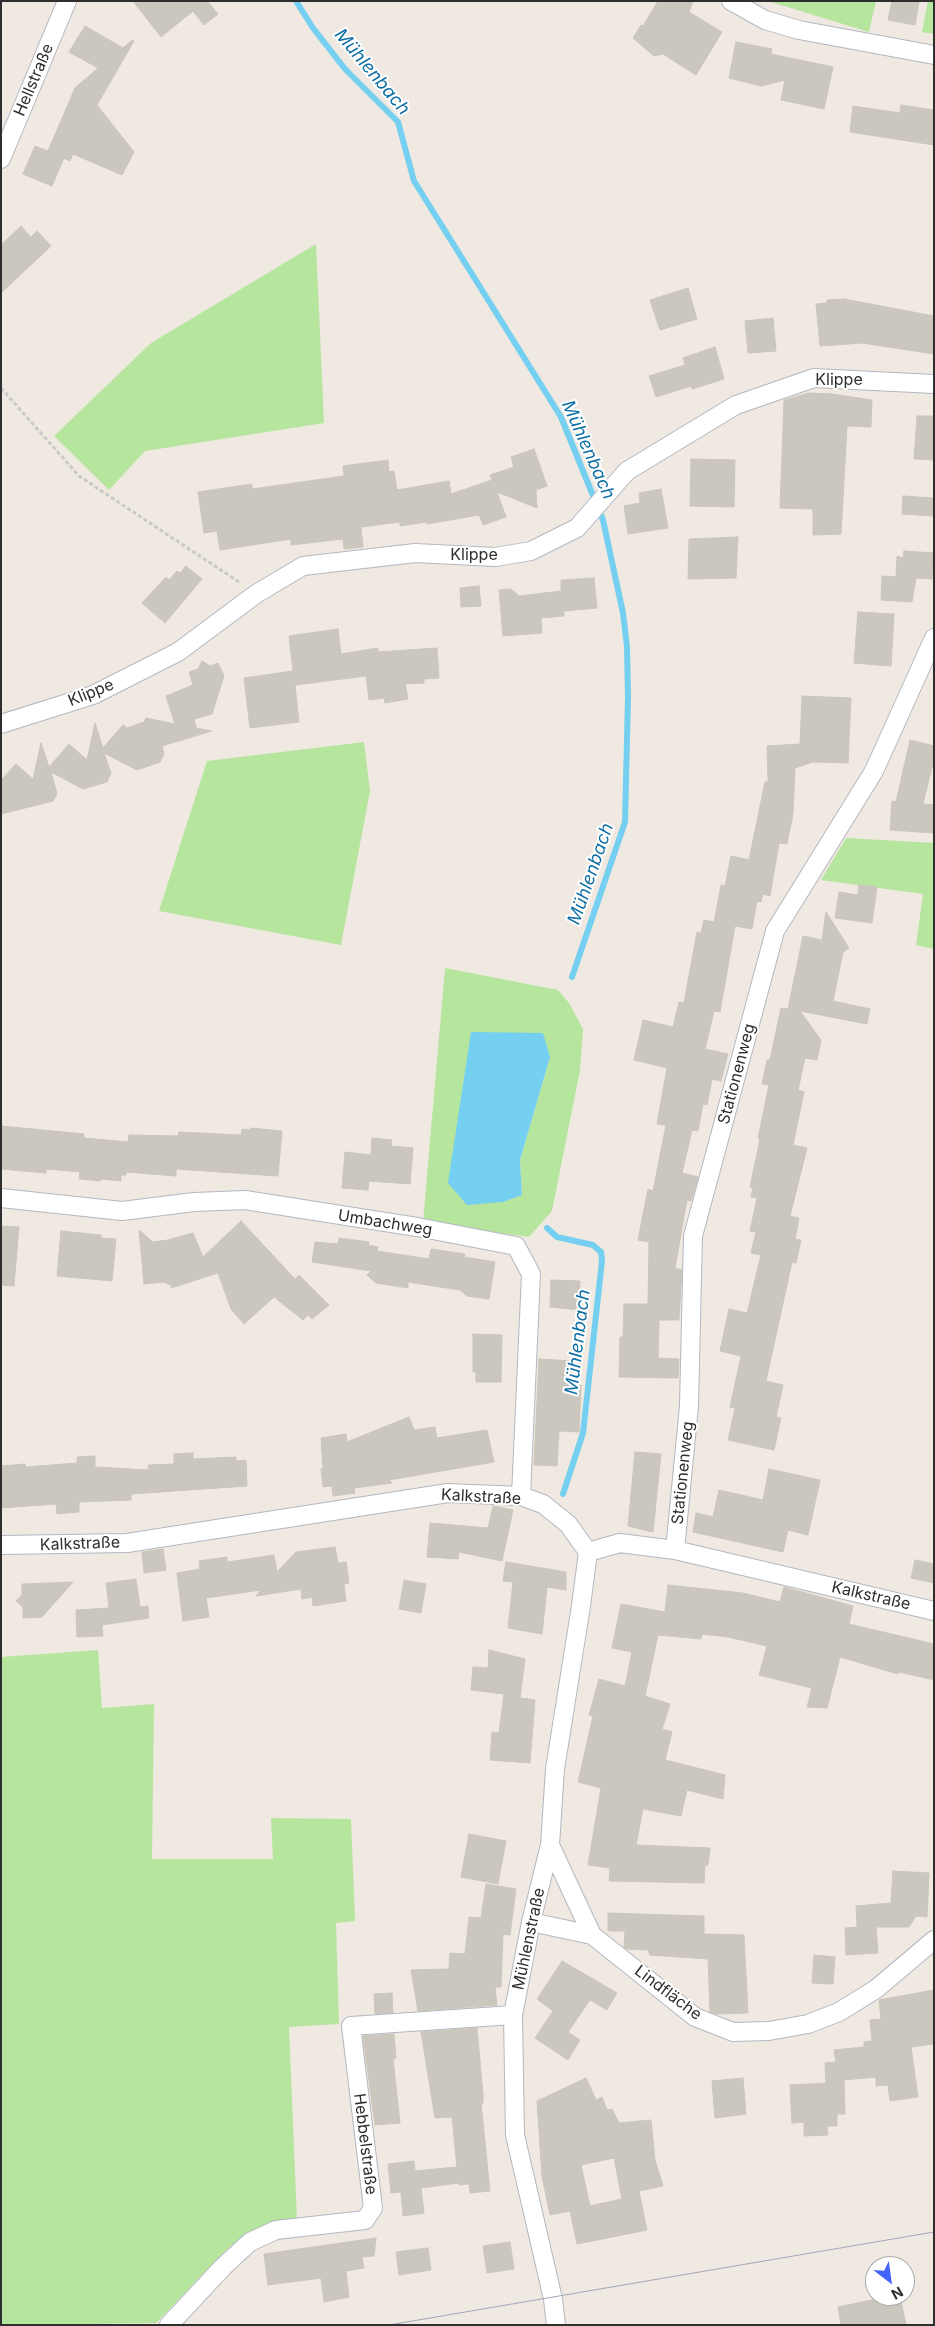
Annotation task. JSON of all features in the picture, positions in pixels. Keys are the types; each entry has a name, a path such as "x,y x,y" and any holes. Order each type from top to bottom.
{"street":[{"name":"Hellstraße","path":"1,159 67,1"},
{"path":"731,1 765,20 799,30 934,55"},
{"name":"Klippe","path":"1,724 93,695 169,657 256,594 303,566 415,553 495,557 531,551 577,528 627,471 736,405 814,378 934,384"},
{"name":"Stationenweg","path":"675,1550 689,1406 693,1236 775,931 874,771 934,638"},
{"name":"Umbachweg","path":"1,1198 122,1211 194,1202 245,1200 417,1227 516,1246 531,1274 521,1496"},
{"name":"Kalkstraße","path":"1,1545 127,1543 448,1493 521,1496 543,1504 568,1524 588,1552 620,1543 675,1550 934,1611"},
{"name":"Mühlenstraße","path":"556,2325 553,2299 515,2135 513,2015 530,1922 550,1845 555,1769 588,1552"},
{"name":"Lindfläche","path":"550,1845 592,1935 694,2017 733,2032 769,2031 808,2024 839,2012 876,1989 934,1940"},
{"name":"Lindfläche","path":"530,1922 592,1935"},
{"name":"Hebbelstraße","path":"170,2325 223,2267 250,2242 276,2230 365,2220 373,2208 351,2026 513,2015"}],"path":[{"path":"1,388 79,476 256,594"}],"green space":[{"path":"768,1 876,1 869,32"},
{"path":"928,1 934,1 934,34 922,32"},
{"path":"316,244 324,423 145,451 109,490 54,436 151,343"},
{"path":"364,742 370,791 341,945 159,911 207,761"},
{"path":"846,838 934,843 934,949 916,945 923,894 821,880"},
{"path":"445,968 558,990 569,1003 583,1029 580,1070 552,1211 529,1237 423,1222","holes":["550,1057 520,1160 522,1195 503,1202"]},
{"path":"98,1650 102,1708 154,1704 152,1859 273,1859 271,1818 351,1819 355,1921 336,1923 339,2024 289,2027 297,2221 255,2229 225,2251 156,2323 1,2325 1,1657"}],"water":[{"path":"471,1032 543,1033 550,1057 520,1160 522,1195 503,1202 467,1205 448,1183"}],"building":[{"path":"133,1 207,1 218,14 204,25 193,11 161,37"},
{"path":"658,1 693,1 689,12 722,32 696,75 663,54 654,56 633,38 641,25 643,26"},
{"path":"892,1 919,1 915,25 888,20"},
{"path":"85,26 123,48 132,40 134,41 97,105 134,152 122,175 73,154 70,161 64,158 52,186 23,174 35,146 48,151 75,88 98,68 69,52"},
{"path":"736,42 772,49 771,54 833,67 824,109 781,100 785,80 761,86 729,78"},
{"path":"901,105 934,110 934,145 850,132 853,106 900,113"},
{"path":"21,226 31,237 37,231 51,246 1,293 1,245"},
{"path":"688,288 697,319 660,330 650,300"},
{"path":"844,299 934,316 934,354 862,343 820,346 816,304 827,303 827,300"},
{"path":"773,318 776,351 748,353 745,321"},
{"path":"715,347 724,379 692,389 691,386 656,397 649,376 685,365 683,358"},
{"path":"809,393 832,394 872,400 871,427 847,426 841,534 813,535 813,509 780,508 784,400"},
{"path":"917,416 934,416 934,460 914,459"},
{"path":"534,449 547,486 536,490 537,508 497,492 506,517 483,525 479,515 427,524 427,522 400,526 400,522 361,527 363,547 344,549 343,539 291,545 291,539 220,550 217,531 204,533 198,492 252,484 252,489 344,476 343,466 388,460 389,472 394,471 397,490 449,481 451,494 492,480 490,475 514,467 511,457"},
{"path":"691,459 735,460 734,507 690,506"},
{"path":"661,489 668,528 628,534 624,506 640,503 639,493"},
{"path":"903,496 934,498 934,516 902,514"},
{"path":"738,537 736,578 688,579 689,539"},
{"path":"904,551 934,553 932,579 916,578 912,602 881,600 882,576 896,577 897,556 903,558"},
{"path":"186,566 202,579 165,623 142,603 166,577 169,580 177,571 180,573"},
{"path":"594,578 597,608 564,611 564,616 541,618 542,633 503,636 499,590 511,589 519,596 561,591 561,580"},
{"path":"479,586 481,606 461,607 460,588"},
{"path":"858,612 894,614 891,666 854,663"},
{"path":"338,629 341,654 378,648 378,652 437,648 439,678 424,679 424,683 405,684 408,699 385,703 384,698 369,700 366,676 295,685 299,722 250,728 244,678 293,671 289,636"},
{"path":"202,661 210,666 218,663 224,676 212,714 194,719 196,728 212,731 162,746 164,754 160,762 137,770 104,753 111,773 107,782 83,789 51,772 57,794 53,801 1,814 1,780 16,764 33,779 41,743 49,767 69,744 87,760 95,723 103,748 123,725 127,728 144,722 146,718 175,724 166,696 193,685 189,672 198,669"},
{"path":"802,696 851,698 848,763 813,762 795,768 793,814 787,844 779,843 770,896 763,894 761,902 757,901 752,929 735,926 720,1012 714,1011 705,1049 728,1054 721,1081 712,1079 707,1105 703,1104 698,1131 692,1130 682,1173 698,1177 691,1201 687,1200 675,1268 682,1270 679,1320 659,1320 658,1358 679,1359 678,1378 619,1377 620,1337 623,1337 624,1304 648,1304 649,1242 638,1240 648,1189 653,1191 666,1125 657,1124 667,1068 634,1060 643,1020 673,1027 679,1002 684,1003 697,932 701,933 704,920 714,922 721,885 725,886 731,856 749,860 765,782 768,782 767,746 800,744"},
{"path":"910,740 934,746 934,759 923,804 934,805 934,833 890,830 892,801 896,802"},
{"path":"859,885 877,887 872,923 835,918 839,892 858,895"},
{"path":"826,912 849,948 843,952 833,1001 870,1009 867,1024 800,1011 821,1040 817,1060 805,1058 798,1090 804,1092 793,1145 807,1148 790,1216 799,1218 795,1239 801,1240 796,1263 792,1262 766,1381 783,1385 776,1417 781,1418 774,1450 728,1440 735,1408 730,1407 741,1356 720,1351 729,1309 747,1313 761,1255 751,1253 756,1232 750,1231 757,1198 751,1197 753,1188 750,1187 769,1085 762,1084 767,1060 770,1060 781,1008 788,1009 803,936 822,940"},
{"path":"1,1126 84,1134 84,1138 128,1142 129,1135 178,1136 179,1132 241,1135 242,1129 251,1130 251,1128 282,1131 278,1176 176,1169 176,1176 126,1172 126,1175 121,1175 121,1181 101,1179 100,1181 79,1179 80,1172 46,1169 46,1173 1,1169"},
{"path":"372,1138 392,1140 391,1146 413,1148 410,1184 369,1181 368,1190 342,1188 345,1152 371,1155"},
{"path":"241,1221 295,1279 299,1275 329,1305 312,1319 308,1315 303,1320 274,1297 244,1324 231,1309 218,1273 171,1288 172,1286 164,1282 144,1284 139,1230 153,1242 193,1233 203,1257"},
{"path":"1,1226 19,1227 14,1286 1,1285"},
{"path":"61,1231 101,1235 101,1238 116,1239 112,1281 57,1276"},
{"path":"339,1238 369,1242 368,1245 378,1247 377,1251 429,1259 431,1249 465,1254 464,1257 495,1262 489,1299 467,1296 460,1290 408,1282 408,1288 376,1283 367,1275 371,1271 312,1262 315,1242 338,1244"},
{"path":"551,1280 580,1281 579,1310 550,1307"},
{"path":"473,1334 502,1335 501,1382 476,1382 476,1372 473,1372"},
{"path":"539,1359 572,1361 571,1384 581,1385 579,1432 559,1431 557,1466 534,1465"},
{"path":"409,1417 414,1430 435,1427 437,1438 487,1430 494,1462 389,1480 392,1483 354,1488 355,1493 333,1496 332,1486 323,1487 321,1438 346,1434 347,1442"},
{"path":"635,1452 661,1454 653,1532 628,1526"},
{"path":"193,1453 193,1459 236,1457 236,1461 246,1460 247,1486 131,1494 131,1500 79,1502 79,1512 57,1514 56,1504 1,1508 1,1466 25,1464 26,1467 77,1463 77,1457 95,1456 95,1467 149,1470 148,1465 174,1464 174,1454"},
{"path":"769,1469 820,1480 808,1535 788,1530 783,1552 693,1532 696,1513 713,1517 719,1490 763,1500"},
{"path":"493,1506 513,1510 502,1561 459,1552 458,1559 427,1557 430,1523 488,1528"},
{"path":"335,1547 338,1563 346,1562 349,1583 344,1584 346,1601 313,1606 312,1597 302,1599 301,1589 256,1596 261,1590 206,1598 209,1617 183,1621 177,1573 200,1569 199,1561 227,1557 227,1562 274,1555 277,1572 296,1552"},
{"path":"163,1549 166,1570 144,1573 142,1552"},
{"path":"915,1560 934,1564 934,1583 911,1578"},
{"path":"506,1562 566,1572 566,1590 547,1587 542,1634 508,1628 513,1582 503,1581"},
{"path":"136,1579 140,1607 148,1606 149,1618 102,1625 103,1636 77,1637 76,1610 109,1608 106,1583"},
{"path":"404,1580 426,1584 421,1613 399,1609"},
{"path":"73,1582 42,1617 23,1618 23,1607 16,1601 22,1595 22,1584"},
{"path":"668,1585 743,1593 780,1602 784,1587 853,1606 849,1624 934,1644 934,1680 899,1672 898,1674 840,1657 827,1708 807,1707 812,1688 759,1675 767,1646 728,1637 702,1634 701,1639 658,1635 645,1696 670,1704 662,1729 672,1732 665,1760 725,1775 723,1799 687,1790 681,1816 643,1809 636,1845 710,1848 708,1865 705,1865 704,1883 609,1881 610,1868 588,1865 601,1788 578,1782 593,1716 589,1715 599,1679 625,1686 632,1652 612,1648 621,1604 665,1612"},
{"path":"489,1650 525,1659 520,1698 535,1700 530,1763 490,1760 492,1732 499,1733 504,1694 471,1690 473,1667 488,1668"},
{"path":"469,1834 506,1841 498,1884 461,1877"},
{"path":"893,1871 929,1873 927,1917 916,1916 909,1927 876,1927 878,1953 846,1955 845,1928 857,1927 856,1906 891,1903"},
{"path":"486,1884 516,1889 510,1935 503,1934 501,1987 495,1987 497,2005 418,2011 411,1970 449,1969 450,1953 465,1954 469,1917 481,1918"},
{"path":"608,1913 704,1916 704,1934 744,1935 748,2013 717,2014 710,2012 708,1959 650,1955 648,1950 627,1949 624,1947 625,1931 608,1931"},
{"path":"814,1955 835,1957 833,1984 812,1983"},
{"path":"562,1961 617,1993 607,2010 590,2000 568,2032 580,2040 568,2060 535,2038 553,2011 537,1999"},
{"path":"934,1990 934,2044 911,2047 918,2097 890,2101 888,2085 876,2086 876,2077 844,2080 845,2114 837,2114 837,2126 827,2126 828,2135 804,2136 804,2122 792,2123 790,2085 826,2083 825,2063 836,2062 834,2050 864,2047 864,2042 872,2041 870,2020 881,2019 879,2000"},
{"path":"392,1993 393,2013 375,2014 374,1994"},
{"path":"477,2028 483,2095 483,2103 481,2103 490,2191 470,2193 469,2184 459,2185 459,2183 421,2188 424,2213 403,2216 401,2192 391,2193 388,2164 414,2161 415,2171 457,2167 452,2117 435,2118 421,2032"},
{"path":"394,2034 396,2058 393,2059 400,2123 375,2125 363,2036"},
{"path":"586,2078 596,2100 602,2097 607,2110 612,2109 619,2123 651,2120 655,2160 663,2186 639,2191 647,2230 577,2244 570,2211 550,2215 542,2176 537,2101","holes":["614,2158 622,2199 590,2206 581,2165"]},
{"path":"743,2078 746,2114 715,2118 712,2081"},
{"path":"376,2238 374,2256 362,2257 364,2268 346,2271 349,2297 324,2302 321,2278 268,2285 264,2254"},
{"path":"510,2242 514,2269 487,2273 483,2246"},
{"path":"428,2248 431,2270 399,2275 396,2252"},
{"path":"865,2301 865,2306 902,2306 906,2325 841,2325 838,2307"}],"waterway":[{"name":"Mühlenbach","path":"296,1 313,28 345,69 398,122 414,181 561,417 603,520 623,613 627,647 628,697 625,822 572,977"},
{"name":"Mühlenbach","path":"547,1228 557,1237 593,1245 601,1252 602,1261 583,1433 563,1494"}],"tram line":[{"path":"389,2325 934,2232"}]}
